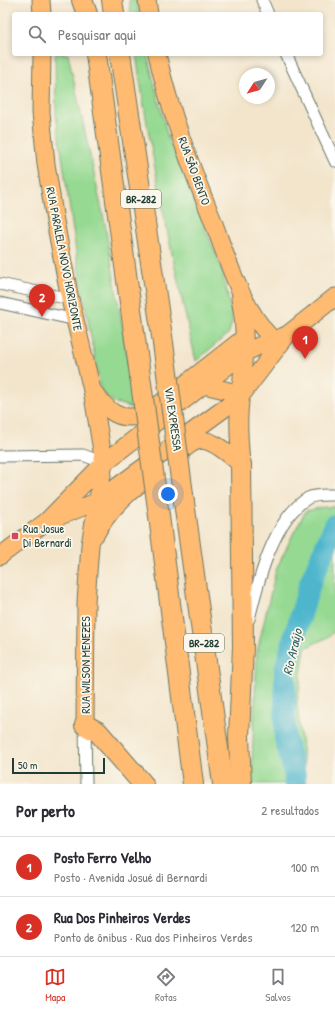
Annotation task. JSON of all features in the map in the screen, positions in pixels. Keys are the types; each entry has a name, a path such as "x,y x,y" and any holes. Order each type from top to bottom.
{"highway":[{"path":"82,0 86,12"},
{"path":"89,0 90,12"},
{"path":"112,0 114,12"},
{"name":"BR-282","path":"96,56 159,516 193,784"},
{"name":"VIA EXPRESSA","path":"120,56 162,343 223,784"},
{"path":"241,464 243,647 239,736 241,784"},
{"path":"85,725 98,732 144,784"}],"main road":[{"path":"41,0 42,12"},
{"path":"147,0 149,12"},
{"name":"RUA PARALELA NOVO HORIZONTE","path":"42,56 41,112 54,221 70,299 92,390 104,463"},
{"name":"RUA SÃO BENTO","path":"157,56 179,132 237,285 243,309 244,346 239,417 241,464"},
{"name":"RUA SÃO BENTO","path":"237,285 259,324 280,338"},
{"path":"47,521 96,502 240,397 280,338 335,297"},
{"path":"92,390 101,402 110,410 118,415 135,418 147,414 152,409 244,346 280,338"},
{"path":"0,556 47,521 104,463 204,385 244,346"},
{"path":"204,385 229,391 240,397"},
{"path":"90,545 103,519 113,508 142,482 191,444 204,440 213,443 241,464"},
{"path":"104,463 128,480"},
{"name":"RUA WILSON MENEZES","path":"85,725 86,602 90,545 96,502 104,463"},
{"name":"RUA WILSON MENEZES","path":"77,509 84,521 90,545"}],"street":[{"path":"262,0 267,12"},
{"path":"287,56 335,161"},
{"path":"0,284 70,299"},
{"path":"0,303 76,320"},
{"path":"0,456 83,455 104,463"},
{"path":"243,647 260,576 267,556 280,528 293,511 308,498 316,495 335,495"},
{"name":"RUA WILSON MENEZES","path":"85,725 86,784"}],"green space":[{"path":"129,0 137,0 139,12 131,12"},
{"path":"55,56 68,56 105,224 136,409 113,402 101,391 79,272 56,115"},
{"path":"136,56 148,56 168,138 221,267 231,310 232,321 229,333 196,361 163,208 148,131"},
{"path":"324,507 335,507 335,631 326,638 305,648 297,703 306,784 251,784 257,652 276,570 306,511"}],"waterway":[{"name":"Rio Araújo","path":"295,784 295,776 285,738 285,670 310,583 335,525"}],"place":[{"name":"Rua Dos Pinheiros Verdes","path":"42,317"},
{"name":"Posto Ferro Velho","path":"305,359"},
{"name":"Rua Josue Di Bernardi","path":"15,536"}]}
